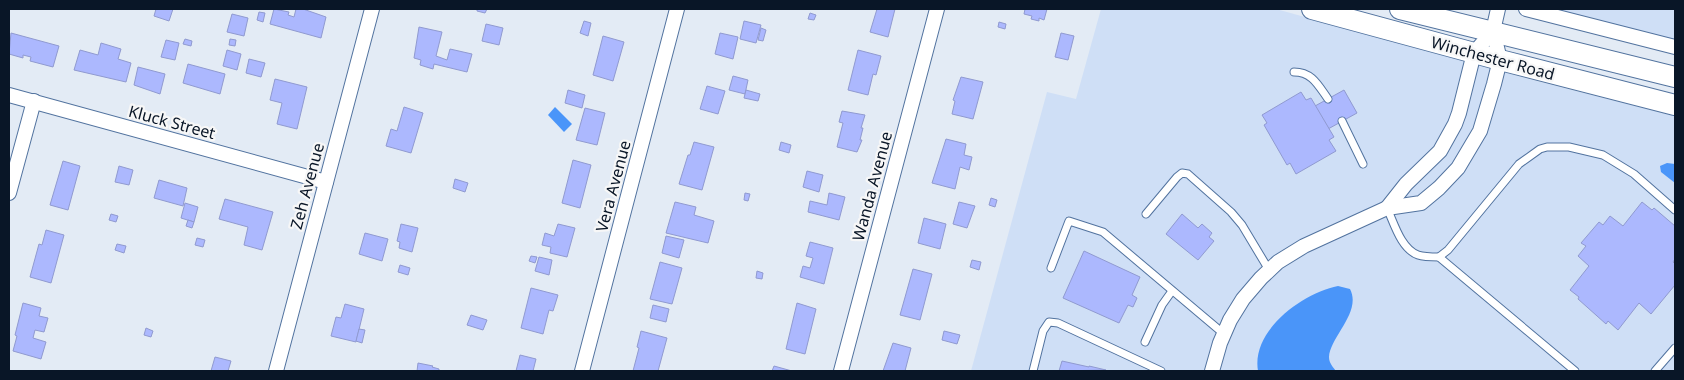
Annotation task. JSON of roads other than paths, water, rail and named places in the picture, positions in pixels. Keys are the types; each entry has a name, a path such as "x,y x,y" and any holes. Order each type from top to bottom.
{"main road":[{"name":"Winchester Road","path":"1312,9 1675,105"},
{"name":"Winchester Road","path":"1400,9 1675,77"}],"street":[{"name":"Zeh Avenue","path":"276,371 372,9"},
{"name":"Vera Avenue","path":"582,371 677,9"},
{"name":"Wanda Avenue","path":"841,371 937,9"},
{"path":"1212,371 1230,320 1244,298 1269,270 1297,250 1387,208 1421,202 1439,188 1458,168 1476,138 1485,118 1500,60 1493,31 1498,9"},
{"path":"1526,9 1675,47"},
{"path":"1387,208 1406,184 1440,151 1450,135 1459,113 1474,53 1493,31"},
{"name":"Kluck Street","path":"9,95 326,182"},
{"path":"9,193 34,102"}],"lane":[{"path":"1294,72 1304,73 1315,80 1328,99"},
{"path":"1342,121 1363,164"},
{"path":"1438,257 1448,250 1519,164 1540,149 1548,147 1569,147 1603,155 1634,174 1675,210"},
{"path":"1146,214 1177,177 1182,173 1188,174 1231,212 1242,225 1269,270"},
{"path":"1387,208 1407,246 1416,254 1438,257 1575,371"},
{"path":"1051,268 1069,221 1104,232 1224,334"},
{"path":"1144,342 1162,305 1172,291"},
{"path":"1033,371 1043,331 1049,322 1058,323 1157,370"},
{"path":"1655,371 1675,348"}],"water":[{"path":"555,107 572,124 564,132 548,115"},
{"path":"1667,163 1675,164 1675,183 1661,172 1660,166"},
{"path":"1338,286 1350,289 1353,298 1349,315 1334,341 1329,357 1331,365 1336,371 1258,371 1258,356 1263,341 1282,316 1310,296"}]}
